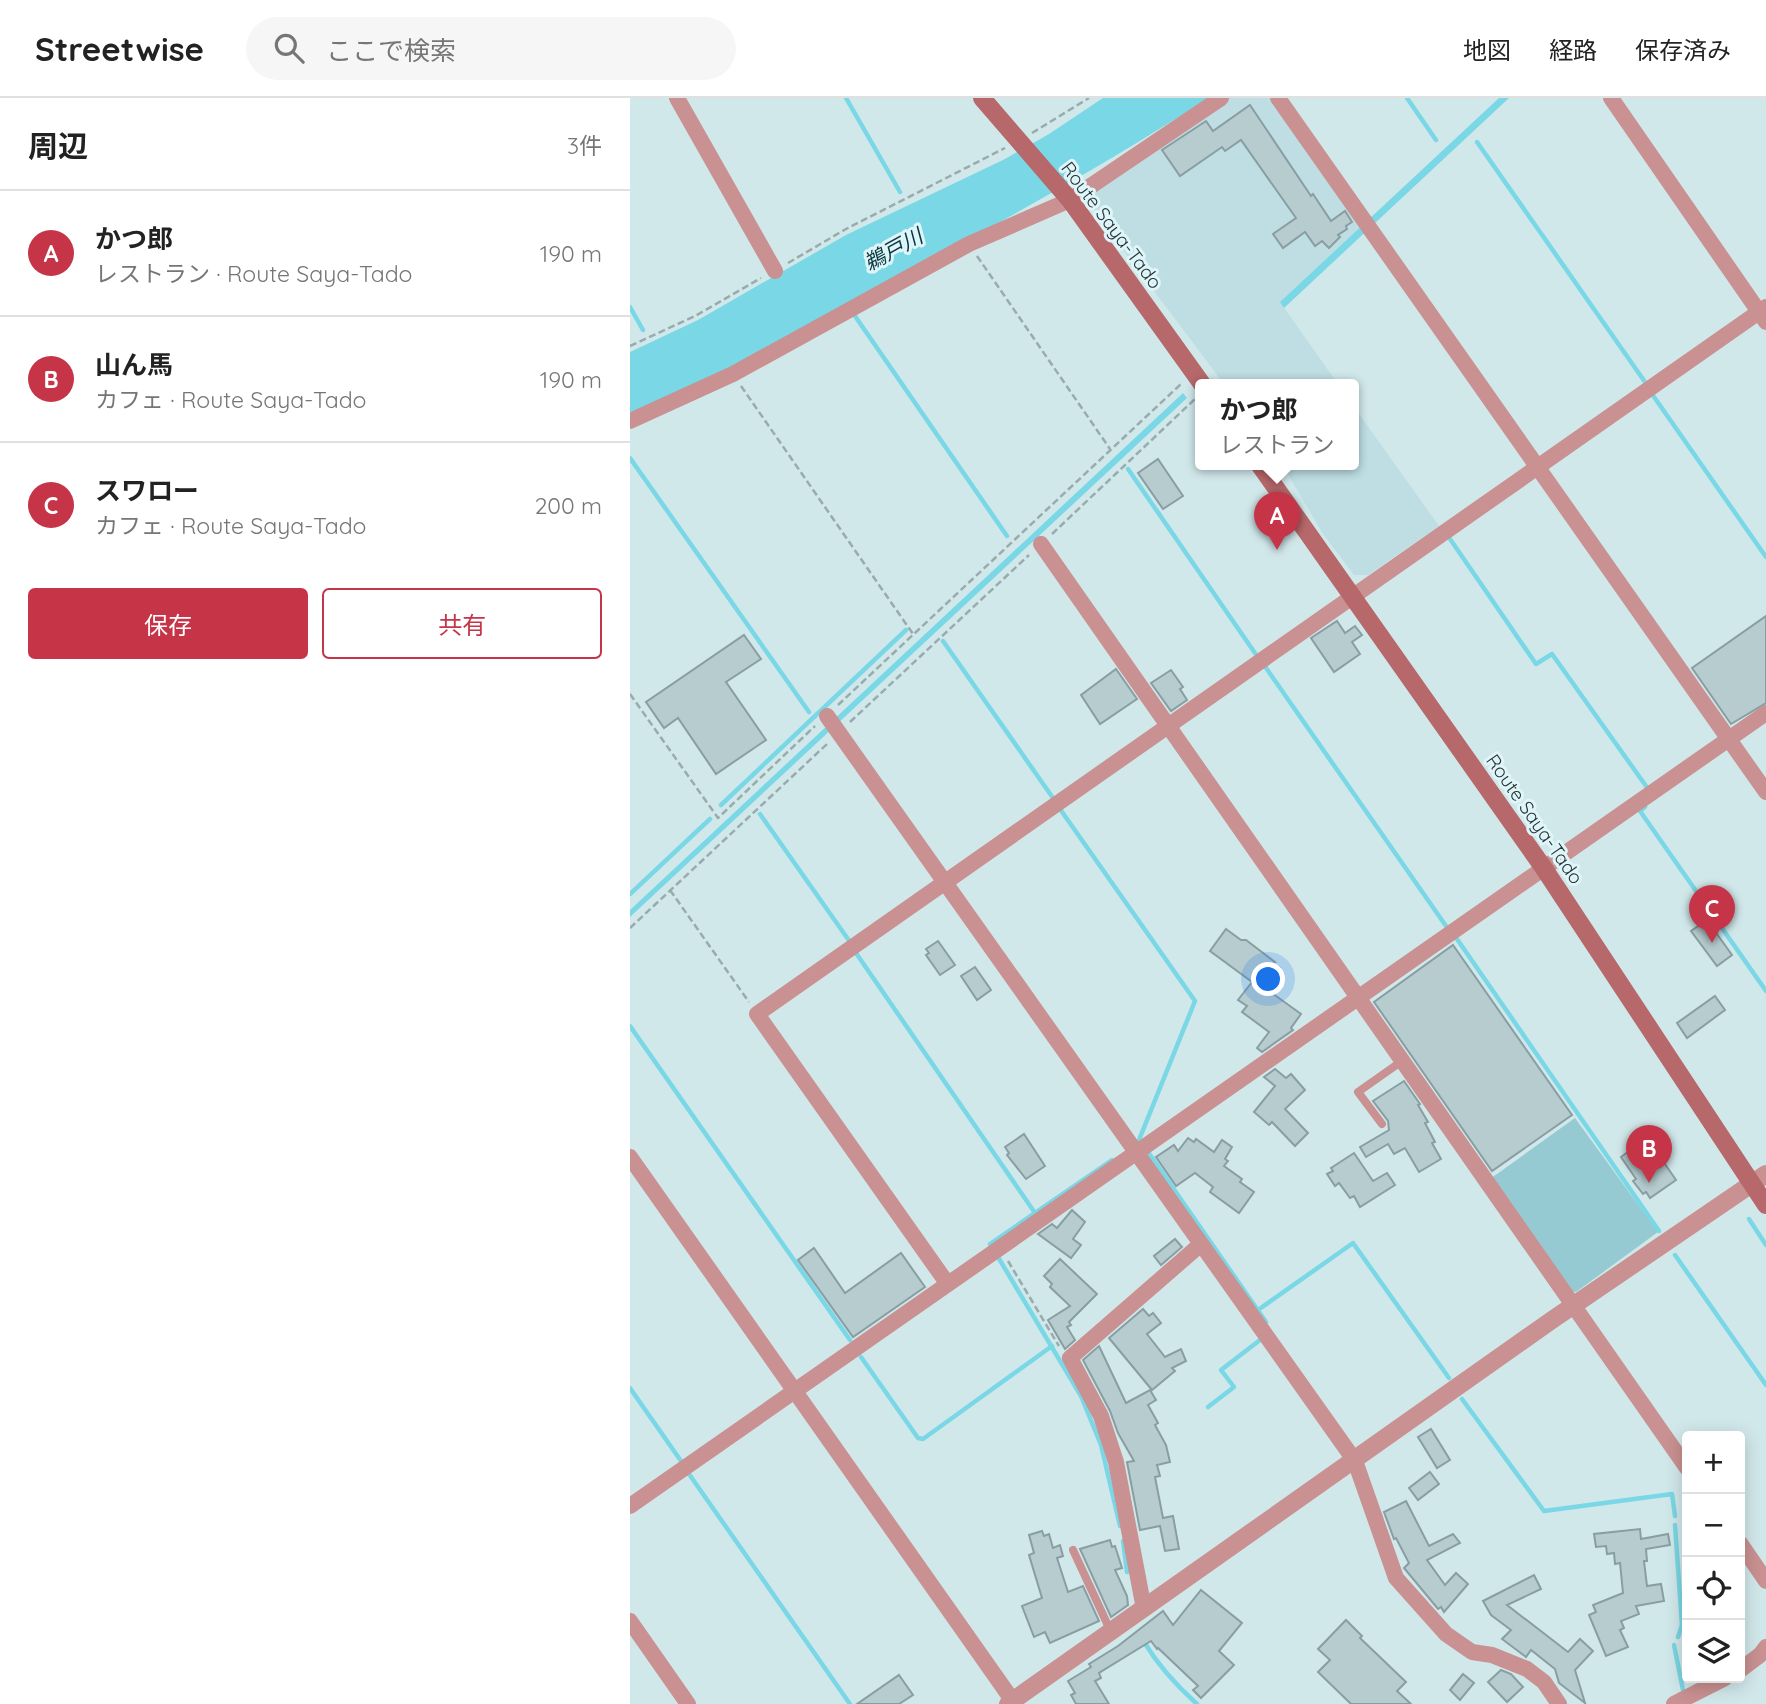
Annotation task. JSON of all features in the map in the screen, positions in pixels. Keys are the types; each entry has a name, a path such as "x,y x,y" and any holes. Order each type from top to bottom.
{"main road":[{"name":"Route Saya-Tado","path":"982,98 1067,197 1198,378"},
{"name":"Route Saya-Tado","path":"1263,470 1759,1178 1766,1205"}],"street":[{"path":"677,98 775,271"},
{"path":"630,421 733,374 969,244 1067,197 1221,98"},
{"path":"1278,98 1766,792"},
{"path":"947,1283 757,1014 1538,467 1764,313 1611,98"},
{"path":"1041,544 1682,1461"},
{"path":"630,1506 1766,713"},
{"path":"827,716 1355,1461 1396,1578 1406,1592 1446,1634 1472,1652 1492,1655 1527,1669 1544,1682 1559,1704"},
{"path":"630,1157 1012,1703 1759,1178"},
{"path":"1144,1609 1116,1462 1101,1416 1070,1358 1201,1244"},
{"path":"1745,1550 1766,1581"},
{"path":"630,1621 688,1704"},
{"path":"1745,1666 1766,1647"},
{"path":"1674,1704 1715,1683"}],"lane":[{"path":"1382,1124 1359,1092 1402,1061"},
{"path":"1073,1550 1111,1632"}],"path":[{"path":"630,346 695,316 846,229 1020,141 1089,98"},
{"path":"969,244 1111,450"},
{"path":"733,374 913,634"},
{"path":"630,694 718,818 1111,450 1195,380"},
{"path":"630,928 1195,399"},
{"path":"670,890 757,1014"},
{"path":"1000,1248 1063,1354 1070,1358"}],"shaded area":[{"path":"1227,98 1274,98 1363,225 1280,302 1334,379 1220,379 1084,198"},
{"path":"1359,414 1439,526 1368,575 1354,575 1323,534 1286,470 1359,470"},
{"path":"1575,1118 1658,1232 1576,1292 1568,1291 1490,1179"}],"water":[{"name":"鵜戸川","path":"1103,98 1209,98 1078,177 945,252 675,397 630,416 630,352 698,320 846,235 1005,159"},
{"path":"1499,98 1509,98 1284,308 1280,302"},
{"path":"1183,393 1187,398 630,917 630,910"}],"building":[{"path":"1250,105 1331,221 1345,211 1352,222 1329,248 1322,241 1315,246 1305,232 1283,248 1273,234 1296,218 1241,140 1225,151 1222,147 1180,176 1162,150 1206,121 1213,131"},
{"path":"1158,459 1183,496 1163,509 1138,473"},
{"path":"1766,616 1766,703 1731,724 1692,668"},
{"path":"1337,621 1345,633 1355,626 1362,635 1352,642 1360,654 1334,672 1311,638"},
{"path":"744,635 761,659 726,682 766,740 716,774 678,718 664,728 646,702"},
{"path":"1116,669 1137,699 1100,724 1081,695"},
{"path":"1171,670 1183,687 1180,689 1187,700 1171,711 1151,683"},
{"path":"1707,920 1732,955 1717,966 1691,931"},
{"path":"1226,929 1275,962 1273,963 1280,968 1265,988 1301,1014 1291,1028 1293,1030 1262,1052 1257,1048 1269,1032 1242,1012 1247,1006 1238,1000 1252,982 1210,951"},
{"path":"938,941 955,965 940,975 926,955 929,953 926,949"},
{"path":"1453,945 1572,1115 1492,1171 1374,1002"},
{"path":"975,967 991,990 977,1000 961,976"},
{"path":"1715,996 1725,1010 1687,1038 1677,1023"},
{"path":"1275,1069 1286,1078 1291,1074 1305,1090 1285,1109 1308,1133 1295,1146 1272,1122 1269,1125 1254,1112 1275,1086 1264,1077"},
{"path":"1404,1081 1420,1104 1418,1105 1428,1122 1425,1123 1435,1142 1432,1143 1441,1159 1419,1172 1405,1148 1394,1154 1388,1144 1366,1157 1360,1147 1389,1130 1388,1121 1373,1101"},
{"path":"1024,1134 1045,1166 1026,1179 1007,1155 1009,1153 1005,1147"},
{"path":"1188,1138 1194,1142 1196,1139 1214,1152 1222,1140 1232,1147 1224,1166 1254,1192 1239,1213 1210,1192 1213,1187 1195,1173 1176,1186 1156,1157 1174,1145 1178,1151"},
{"path":"1647,1138 1676,1180 1650,1198 1646,1192 1643,1194 1633,1181 1636,1179 1621,1157"},
{"path":"1354,1153 1373,1181 1387,1173 1395,1185 1360,1207 1354,1196 1350,1198 1339,1183 1335,1186 1327,1174 1333,1171 1331,1168"},
{"path":"1072,1210 1085,1222 1073,1239 1081,1245 1071,1258 1038,1234 1052,1224 1057,1228"},
{"path":"1175,1239 1182,1247 1161,1265 1154,1256"},
{"path":"814,1248 845,1293 901,1253 925,1287 853,1337 798,1260"},
{"path":"1060,1259 1097,1294 1069,1322 1071,1325 1067,1327 1075,1340 1065,1349 1048,1320 1070,1306 1050,1287 1052,1284 1044,1276"},
{"path":"1143,1309 1149,1316 1153,1313 1161,1323 1147,1334 1165,1357 1181,1349 1186,1361 1172,1368 1175,1371 1152,1390 1109,1338"},
{"path":"1099,1346 1126,1403 1150,1390 1156,1400 1148,1405 1158,1423 1155,1425 1166,1445 1170,1462 1157,1465 1160,1476 1155,1477 1163,1518 1173,1516 1179,1549 1165,1551 1160,1526 1140,1530 1127,1462 1134,1461 1083,1360"},
{"path":"1431,1429 1450,1460 1437,1468 1418,1437"},
{"path":"1430,1472 1439,1484 1418,1500 1409,1488"},
{"path":"1406,1501 1429,1546 1453,1534 1460,1543 1427,1560 1445,1585 1456,1573 1468,1584 1444,1612 1441,1607 1438,1609 1404,1568 1409,1563 1396,1538 1394,1539 1384,1512"},
{"path":"1640,1529 1641,1539 1668,1534 1670,1545 1646,1549 1647,1561 1644,1561 1647,1586 1661,1584 1664,1601 1636,1606 1639,1614 1621,1621 1624,1628 1620,1630 1628,1647 1606,1656 1589,1615 1596,1612 1593,1605 1623,1593 1620,1563 1615,1564 1614,1553 1607,1554 1606,1546 1596,1547 1594,1534"},
{"path":"1042,1531 1044,1536 1049,1534 1053,1548 1060,1545 1063,1556 1057,1558 1068,1592 1083,1586 1099,1621 1050,1643 1045,1632 1034,1637 1022,1606 1042,1598 1029,1555 1034,1553 1029,1535"},
{"path":"1110,1540 1112,1547 1115,1546 1122,1568 1115,1570 1127,1596 1128,1605 1111,1617 1080,1549"},
{"path":"1534,1575 1541,1589 1507,1605 1568,1652 1580,1639 1593,1651 1575,1670 1585,1703 1559,1683 1555,1669 1531,1650 1526,1657 1502,1639 1511,1630 1491,1615 1483,1601"},
{"path":"1201,1590 1242,1623 1219,1651 1234,1665 1201,1698 1193,1690 1198,1686 1151,1641 1099,1673 1101,1678 1095,1681 1109,1704 1076,1704 1071,1695 1075,1693 1068,1681 1091,1667 1089,1664 1118,1646 1163,1611 1173,1625"},
{"path":"1346,1620 1362,1636 1360,1638 1406,1682 1397,1691 1411,1704 1351,1704 1318,1672 1330,1660 1318,1649"},
{"path":"1501,1670 1511,1674 1523,1687 1507,1702 1488,1682"},
{"path":"1463,1674 1474,1683 1460,1700 1450,1690"},
{"path":"899,1675 913,1695 899,1704 857,1704"}],"waterway":[{"path":"846,98 900,192"},
{"path":"1407,98 1436,140"},
{"path":"1477,142 1645,382"},
{"path":"630,307 643,330"},
{"path":"855,316 1007,536"},
{"path":"1652,394 1766,557"},
{"path":"630,458 809,712"},
{"path":"1128,469 1257,656"},
{"path":"1448,536 1536,664 1552,654 1646,786"},
{"path":"721,805 906,630"},
{"path":"943,641 1053,798"},
{"path":"1264,665 1446,926"},
{"path":"1645,807 1640,811 1766,991"},
{"path":"1060,809 1195,1001 1139,1140"},
{"path":"760,814 850,942"},
{"path":"630,894 710,819"},
{"path":"1457,939 1659,1231"},
{"path":"856,953 1035,1213"},
{"path":"630,1026 850,1340"},
{"path":"1148,1152 1266,1322"},
{"path":"993,1248 990,1244 1112,1160"},
{"path":"1749,1219 1766,1245"},
{"path":"1258,1310 1353,1243 1449,1378"},
{"path":"1675,1255 1766,1385"},
{"path":"998,1257 1081,1396 1101,1445 1120,1526"},
{"path":"1208,1407 1234,1387 1221,1370 1260,1340"},
{"path":"861,1357 918,1438 923,1439 1052,1346"},
{"path":"630,1388 681,1461"},
{"path":"1462,1399 1544,1511 1672,1494 1675,1516"},
{"path":"689,1474 850,1704"},
{"path":"1675,1525 1682,1625 1678,1637"},
{"path":"1123,1541 1127,1572"},
{"path":"1144,1642 1168,1675 1197,1704"},
{"path":"1674,1645 1683,1690"}],"place":[{"name":"かつ郎","path":"1277,550"},
{"name":"スワロー","path":"1712,943"},
{"name":"山ん馬","path":"1649,1183"}]}
